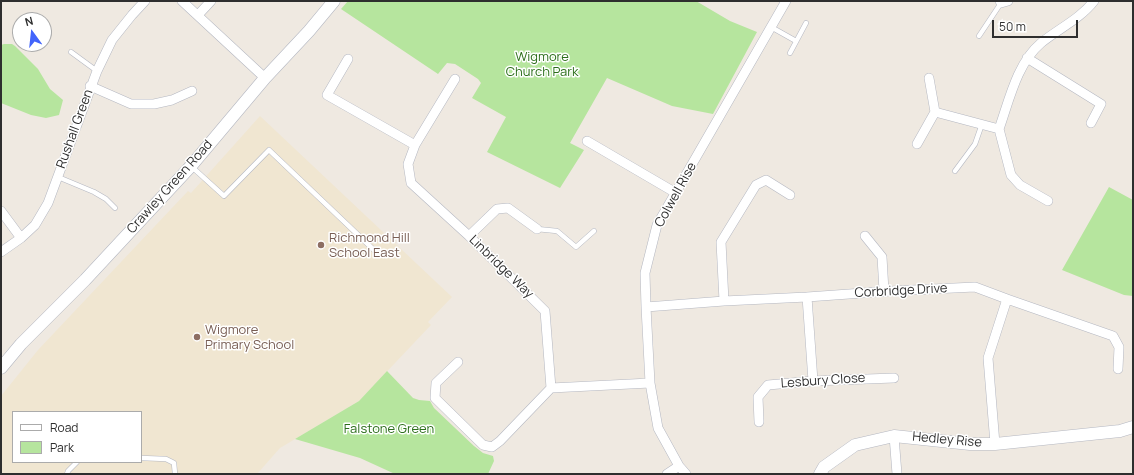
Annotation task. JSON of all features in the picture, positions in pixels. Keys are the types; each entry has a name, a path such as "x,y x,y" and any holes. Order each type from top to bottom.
{"street":[{"name":"Rushall Green","path":"1,252 21,238 35,225 48,203 90,86 97,71 112,40 145,1"},
{"path":"182,1 265,78"},
{"path":"198,15 211,1"},
{"name":"Crawley Green Road","path":"1,368 191,166 265,78 309,31 334,1"},
{"name":"Colwell Rise","path":"686,474 679,466 658,428 650,383 645,273 657,225 786,1"},
{"path":"1048,201 1020,185 1011,175 999,129 1019,72 1027,58 1040,44 1073,21 1092,2"},
{"path":"1027,58 1101,104 1091,123"},
{"path":"348,59 326,95 415,145"},
{"path":"917,144 935,112 929,78"},
{"name":"Linbridge Way","path":"454,80 415,145 408,164 411,183 469,236 545,311 551,388"},
{"path":"90,86 132,104 154,104 172,100 192,90"},
{"path":"935,112 999,129"},
{"path":"587,141 676,193"},
{"path":"724,301 721,242 756,185 766,180 790,195"},
{"path":"469,236 497,209 508,208 537,229"},
{"path":"1,211 21,238"},
{"path":"865,236 882,257 884,291"},
{"name":"Corbridge Drive","path":"646,307 724,301 807,298 884,291 975,287 1113,336 1119,347 1118,368"},
{"path":"807,298 813,381"},
{"path":"995,444 988,358 1008,299"},
{"path":"458,362 436,383 435,398 483,445 492,446 500,441 551,388 650,383"},
{"name":"Lesbury Close","path":"759,422 758,397 768,385 813,381 894,378"},
{"name":"Hedley Rise","path":"820,474 824,467 856,445 894,436 970,444 995,444 1120,431 1133,427"},
{"path":"894,436 897,474"},
{"path":"667,474 679,466"}],"lane":[{"path":"978,36 1003,2"},
{"path":"790,53 806,23"},
{"path":"771,27 796,41"},
{"path":"72,52 97,71"},
{"path":"955,171 975,144 982,124"},
{"path":"191,166 224,196 269,150 375,251"},
{"path":"58,177 94,192 106,199 115,208"},
{"path":"537,229 557,231 576,246 594,231"},
{"path":"142,458 166,459 174,464 175,474"},
{"path":"67,474 68,470 76,463"}],"shaded area":[{"name":"Wigmore Primary School","path":"260,116 452,297 428,322 431,325 359,401 280,448 257,474 7,474 1,472 1,396 38,350 188,191 191,193"}],"green space":[{"name":"Wigmore Church Park","path":"348,1 696,1 730,21 757,32 713,114 672,106 607,78 570,143 584,150 560,188 487,152 506,117 472,98 481,83 478,79 455,64 447,63 438,74 341,9"},
{"path":"12,44 12,52 21,52 38,69 50,89 63,100 59,115 46,118 31,115 1,103 1,45"},
{"path":"1109,187 1133,200 1133,296 1124,295 1062,270"},
{"name":"Falstone Green","path":"387,371 413,398 430,401 434,408 474,446 483,453 493,456 494,461 488,474 395,474 360,458 295,439 359,401"}],"place":[{"name":"Richmond Hill School East","path":"321,245"},
{"name":"Wigmore Primary School","path":"197,337"}]}
